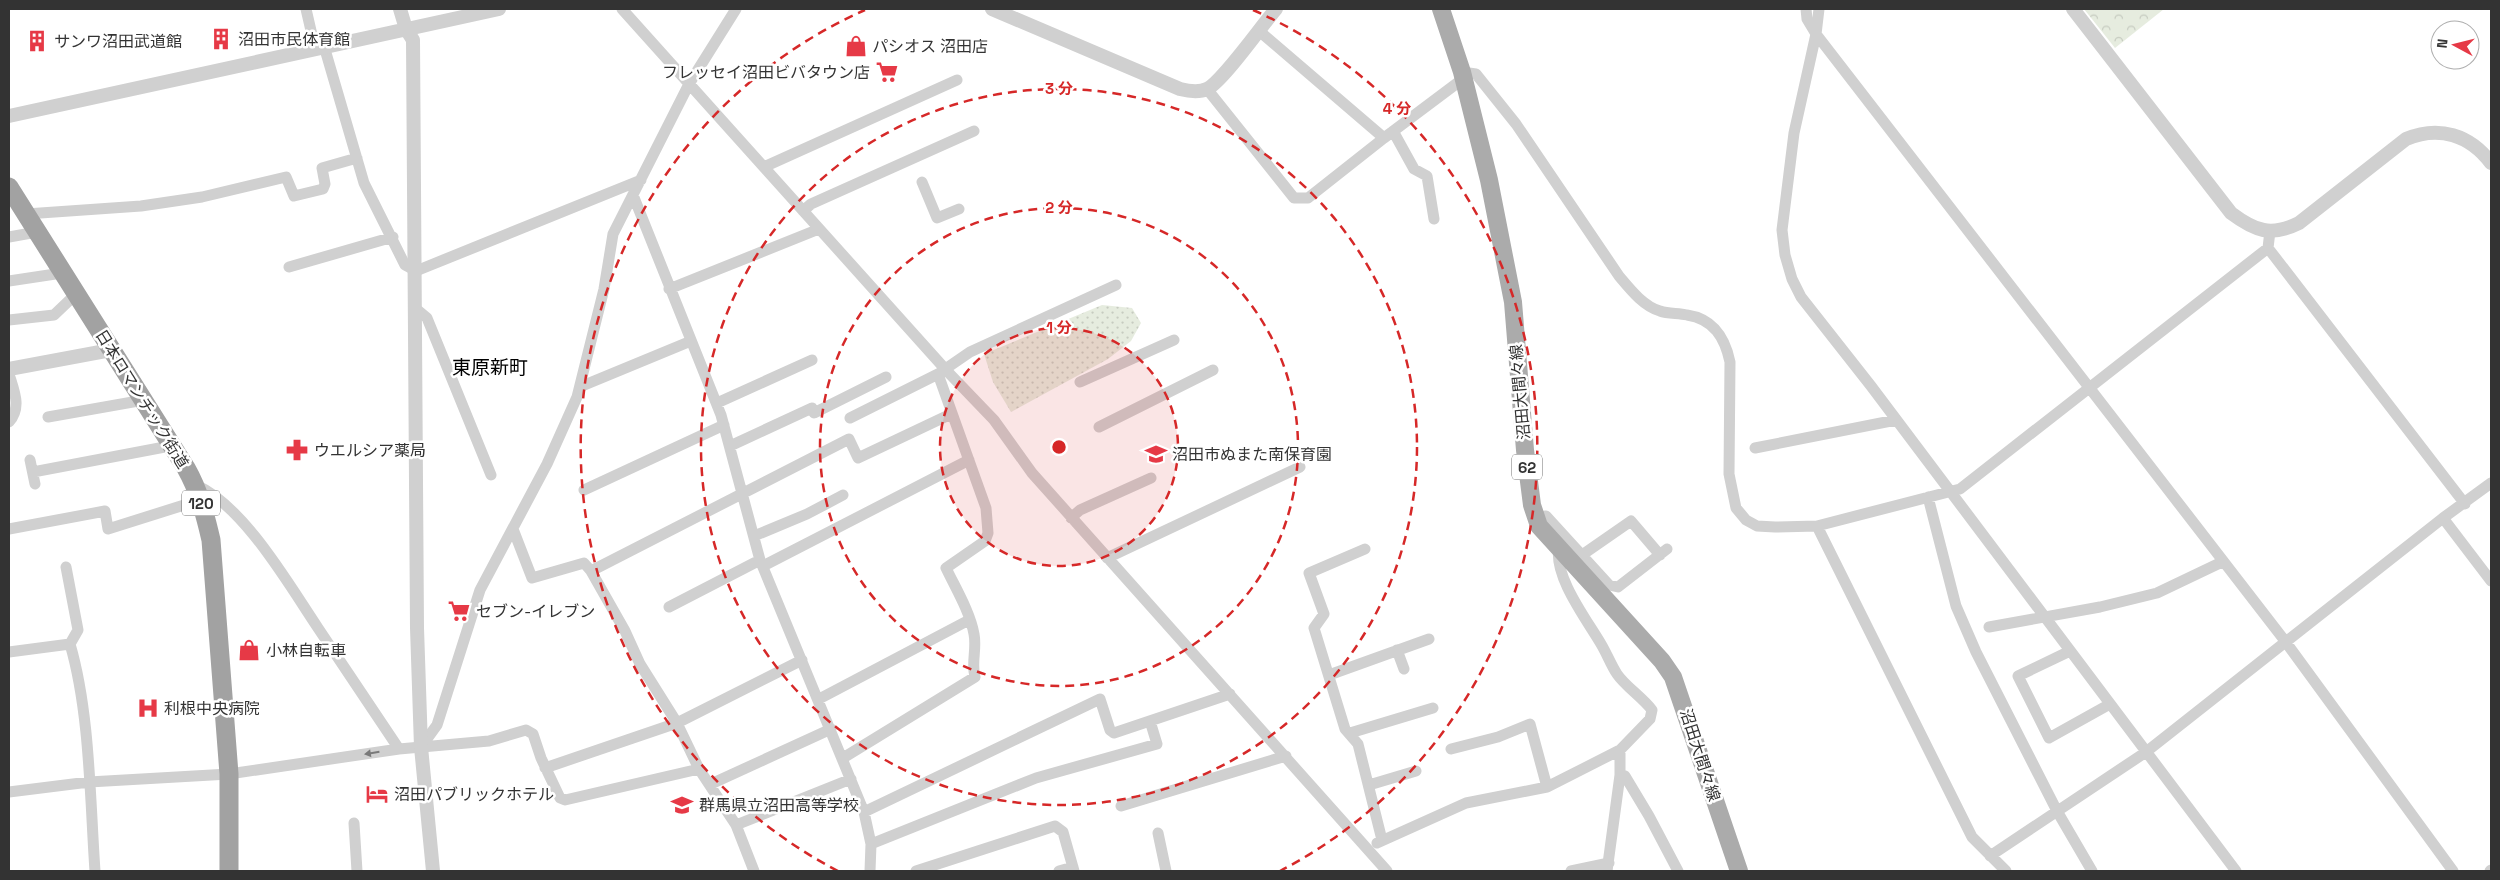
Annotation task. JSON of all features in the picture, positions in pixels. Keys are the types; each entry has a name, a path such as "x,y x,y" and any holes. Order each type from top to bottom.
{"highway":[{"name":"日本ロマンチック街道","path":"9,187 144,400 198,493 211,540 228,774 229,871"}],"main road":[{"name":"沼田大間々線","path":"1440,9 1463,75 1490,180 1513,302 1524,450 1532,505 1536,518 1539,526 1662,661 1673,677 1739,871"}],"street":[{"path":"306,9 358,158 364,183 393,237 405,265 416,271"},
{"path":"400,9 406,29 413,40 418,628 421,747 433,871"},
{"path":"9,116 499,9"},
{"path":"622,9 819,229 942,372 994,420 1032,473 1071,518 1387,871"},
{"path":"421,747 437,725 480,590 547,464 582,386 587,354 604,289 613,234 689,84 736,9"},
{"path":"992,9 1180,89 1194,92 1207,89 1220,77 1276,9"},
{"path":"1806,9 1807,19 1816,34 2284,642 2453,871"},
{"path":"1819,9 1816,34 1794,133 1782,230 1785,255 1792,279 1801,297 2236,871"},
{"path":"2073,9 2231,213 2244,223 2270,231 2283,231 2299,223 2406,139 2419,134 2435,132 2464,138 2482,151 2491,163"},
{"path":"1258,30 1388,135 1414,169 1427,176 1434,218"},
{"path":"1207,89 1294,198 1308,198 1463,75 1476,74 1516,124 1619,276 1638,298 1659,311 1690,315 1706,321 1716,329 1726,345 1730,362 1729,474 1736,508 1746,520 1758,526 1817,526 1960,489 2268,248"},
{"path":"764,167 957,80"},
{"path":"803,211 810,204 974,131"},
{"path":"26,214 141,206 202,197 286,176 294,196 323,189 325,184 322,168 358,158"},
{"path":"416,271 641,180"},
{"path":"922,182 937,218 960,209"},
{"path":"633,195 717,403 762,563 864,812 871,844 870,871"},
{"path":"669,288 819,229"},
{"path":"2270,231 2268,248 2465,504"},
{"path":"9,237 37,232"},
{"path":"288,266 393,237"},
{"path":"9,281 62,273"},
{"path":"850,418 942,372 970,352 1116,286"},
{"path":"9,320 54,314 76,294"},
{"path":"415,308 427,318 491,475"},
{"path":"1080,382 1174,340"},
{"path":"582,386 691,341"},
{"path":"9,369 111,350"},
{"path":"717,403 812,360"},
{"path":"1099,427 1213,370"},
{"path":"843,758 975,677 972,666 975,651 974,633 946,568 985,541 988,533 986,508 951,414 942,372"},
{"path":"9,374 17,402 15,413 9,422"},
{"path":"730,446 812,408 814,413 886,377"},
{"path":"48,417 144,400"},
{"path":"591,571 849,439 858,458 951,414"},
{"path":"1755,448 1896,420"},
{"path":"584,490 724,425"},
{"path":"33,472 170,446"},
{"path":"30,460 35,484"},
{"path":"669,607 762,563 968,460"},
{"path":"1107,558 1300,466"},
{"path":"1071,518 1080,510 1151,478"},
{"path":"1990,856 2146,752 2442,518 2465,504 2491,484"},
{"path":"9,529 105,511 108,529 198,493 209,491 249,530 398,749"},
{"path":"754,536 807,514 843,495"},
{"path":"1928,497 1956,606 1976,652 2057,811 2092,871"},
{"path":"1536,518 1546,516 1609,585 1618,587 1663,552 1631,521 1582,555"},
{"path":"2442,518 2491,580"},
{"path":"1817,526 1972,837 2006,871"},
{"path":"513,529 532,578 584,563 591,571 625,631 640,664 677,723 699,769 712,784 736,825 754,871"},
{"path":"1366,848 1466,803 1546,787 1620,750 1650,719 1652,710 1640,695 1618,675 1578,607 1560,568 1557,556 1559,547"},
{"path":"1365,549 1309,573 1324,614 1314,628 1346,728 1358,744 1382,840"},
{"path":"1989,627 2157,593 2222,562"},
{"path":"66,567 78,630 70,644 78,679 89,782 95,871"},
{"path":"819,699 969,620"},
{"path":"1329,675 1429,639"},
{"path":"9,652 70,644"},
{"path":"1397,650 1404,669"},
{"path":"2070,651 2018,676 2049,738 2110,704"},
{"path":"545,768 677,723 802,660"},
{"path":"864,812 1100,699 1110,730 1114,733 1230,694"},
{"path":"1350,734 1433,708"},
{"path":"871,844 1036,778 1157,744 1150,721"},
{"path":"1450,750 1498,737 1530,724 1546,787"},
{"path":"712,784 831,729"},
{"path":"9,792 89,782 228,774 398,749 489,742 526,730 533,734 545,768 560,798 565,800 699,769"},
{"path":"1571,871 1608,867 1620,775 1620,750"},
{"path":"1121,806 1286,756"},
{"path":"1369,785 1416,771"},
{"path":"1620,775 1625,776 1650,816 1678,871"},
{"path":"736,825 851,779"},
{"path":"354,823 357,871"},
{"path":"916,871 1055,826 1064,832 1073,869 1059,871"},
{"path":"1158,833 1166,871"}],"green space":[{"path":"2084,9 2164,9 2115,48"},
{"path":"1102,305 1132,308 1141,323 1131,341 1108,359 1011,412 993,382 984,354"}],"place":[{"name":"沼田市民体育館","path":"221,39"},
{"name":"サンワ沼田武道館","path":"37,41"},
{"name":"パシオス 沼田店","path":"856,46"},
{"name":"フレッセイ沼田ビバタウン店","path":"887,72"},
{"name":"ウエルシア薬局","path":"297,450"},
{"name":"沼田市ぬまた南保育園","path":"1156,454"},
{"name":"セブン-イレブン","path":"459,611"},
{"name":"小林自転車","path":"249,650"},
{"name":"利根中央病院","path":"148,708"},
{"name":"沼田パブリックホテル","path":"377,794"},
{"name":"群馬県立沼田高等学校","path":"682,805"}],"district":[{"name":"東原新町","path":"490,367"}]}
